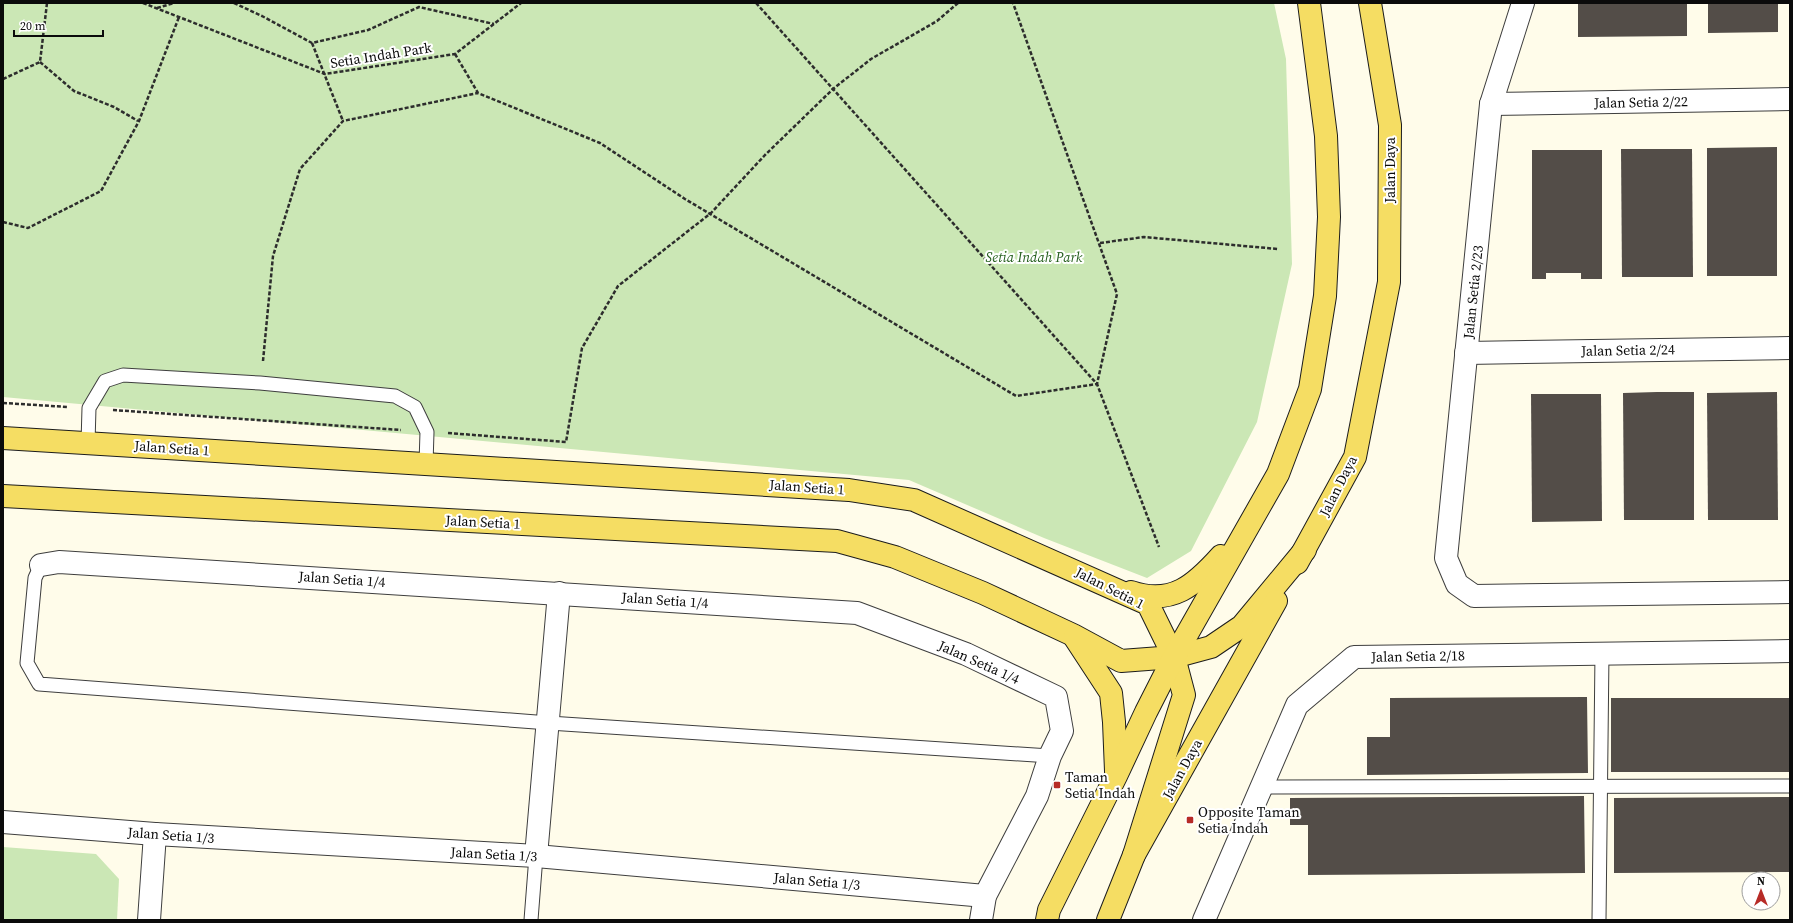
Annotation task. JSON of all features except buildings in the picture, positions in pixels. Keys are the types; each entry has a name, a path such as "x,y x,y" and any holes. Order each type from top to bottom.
{"main road":[{"path":"1047,920 1049,910 1174,657 1278,474 1310,389 1325,296 1329,217 1326,136 1309,3"},
{"name":"Jalan Daya","path":"1108,920 1134,855 1305,550 1355,456 1390,282 1390,125 1370,3"},
{"name":"Jalan Setia 1","path":"3,438 849,490 914,500 1148,604 1174,657 1121,661 1073,635 983,593 895,557 837,541 3,496"},
{"path":"1099,581 1146,597 1176,593 1199,580 1248,528"},
{"path":"1174,657 1211,647 1242,626 1305,550"},
{"path":"1073,635 1110,694 1114,722 1116,776"},
{"path":"1134,855 1184,695 1174,657"}],"street":[{"name":"Jalan Setia 2/23","path":"1523,3 1491,104 1446,558 1457,584 1474,596 1790,592"},
{"name":"Jalan Setia 2/22","path":"1491,104 1790,99"},
{"name":"Jalan Setia 2/24","path":"1466,353 1790,348"},
{"name":"Jalan Setia 1/4","path":"41,565 59,562 857,612 966,654 1056,697 1062,731 1050,756 1037,796 985,896 981,920"},
{"path":"536,856 549,723 559,593"},
{"name":"Jalan Setia 2/18","path":"1204,920 1297,705 1354,657 1790,651"},
{"name":"Jalan Setia 1/3","path":"3,822 155,834 536,856 985,896"},
{"path":"149,920 155,834"}],"lane":[{"path":"88,443 89,408 105,382 123,375 260,383 395,396 416,408 427,432 426,464"},
{"path":"41,565 35,578 27,663 39,684 549,723 1050,756"},
{"path":"1599,920 1602,653"},
{"path":"1262,787 1790,786"},
{"path":"531,920 536,856"}],"path":[{"path":"40,62 47,3"},
{"name":"Setia Indah Park","path":"143,3 325,74 456,54 521,3"},
{"path":"157,8 174,3"},
{"path":"234,3 262,16 312,44 343,120"},
{"path":"756,3 1097,384 1159,547"},
{"path":"3,403 566,442 582,348 618,286 711,213 765,155 833,89 871,59 937,21 958,3"},
{"path":"1013,3 1118,294 1097,384"},
{"path":"312,44 368,30 419,7 494,24"},
{"path":"3,222 28,228 100,191 138,121 178,17"},
{"path":"456,54 478,93"},
{"path":"3,79 40,62"},
{"path":"40,62 74,91 114,107 138,121"},
{"path":"260,383 273,256 300,169 343,120 478,93 600,143 684,198 1016,396 1097,384"},
{"path":"1100,243 1144,237 1278,248"}],"green space":[{"name":"Setia Indah Park","path":"3,3 1274,3 1286,59 1292,264 1257,422 1191,551 1147,578 1044,538 909,480 3,397"},
{"path":"3,847 96,854 119,879 117,920 3,920"}],"place":[{"name":"Taman Setia Indah","path":"1057,785"},
{"name":"Opposite Taman Setia Indah","path":"1190,820"}]}
